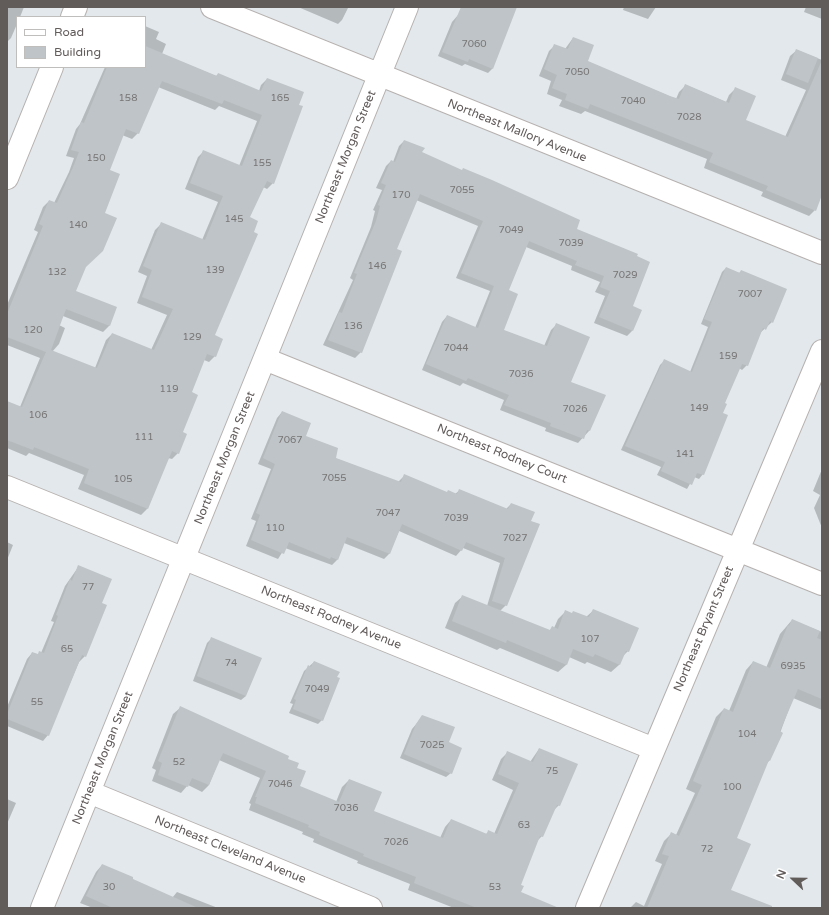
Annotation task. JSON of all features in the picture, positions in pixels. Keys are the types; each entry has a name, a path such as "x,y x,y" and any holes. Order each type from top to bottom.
{"street":[{"name":"Northeast Mallory Avenue","path":"212,7 379,76 822,253"},
{"name":"Northeast Morgan Street","path":"42,908 407,7"},
{"path":"7,178 52,68"},
{"name":"Northeast Bryant Street","path":"587,908 822,351"},
{"name":"Northeast Rodney Court","path":"265,359 738,549"},
{"name":"Northeast Rodney Avenue","path":"7,487 654,749"},
{"path":"738,549 822,584"},
{"name":"Northeast Cleveland Avenue","path":"89,792 371,908"}],"building":[{"path":"461,7 517,7 493,69 469,59 468,62 442,52"},
{"path":"573,37 594,45 588,61 679,99 685,84 729,103 735,87 756,96 746,120 788,137 822,60 822,195 816,211 766,190 768,186 709,162 713,153 590,104 588,109 565,100 567,94 552,88 557,75 544,69 554,44 568,49"},
{"path":"146,46 217,76 218,73 261,91 267,78 304,92 299,105 303,106 274,184 267,181 250,217 258,221 254,232 258,234 215,335 223,339 216,357 207,354 192,392 198,395 183,432 187,434 179,454 172,451 148,509 84,483 89,469 34,447 33,450 7,440 7,401 22,407 46,352 7,337 7,314 43,226 39,224 49,200 57,203 74,165 79,152 71,150 81,122 84,123 107,68 146,68","holes":["162,81 222,104 224,100 262,115 242,166 203,150 190,183 223,196 205,240 161,222 143,266 152,270 142,297 173,309 154,350 112,333 97,368 51,350 66,309 110,326 117,307 76,291 86,267 103,251 117,218 105,213 120,174 110,170 126,129 139,134"]},
{"path":"796,49 818,58 808,83 786,74"},
{"path":"404,140 425,148 422,152 462,170 463,168 492,180 580,220 577,229 638,254 637,256 650,262 633,306 642,310 633,331 599,317 610,291 600,287 604,276 575,265 577,261 529,241 509,290 518,294 504,330 547,346 556,323 590,337 571,382 606,395 590,431 587,430 584,439 550,426 551,423 504,405 509,395 468,378 466,381 426,364 447,315 478,328 494,286 461,273 483,221 420,194 397,249 402,251 362,353 328,340 339,312 342,313 357,274 354,273 376,221 380,206 378,205 386,185 381,183 391,160 395,162"},
{"path":"726,267 740,273 741,270 787,289 773,323 770,321 766,330 763,328 748,366 742,364 725,403 727,404 723,413 728,415 704,475 697,473 692,485 661,471 665,462 625,446 664,359 692,372 712,322 704,319"},
{"path":"282,411 311,423 306,436 338,448 336,458 401,482 404,474 447,492 448,490 457,494 459,489 508,509 511,503 535,512 531,521 540,524 507,606 492,601 505,558 466,542 462,551 402,524 390,554 347,537 338,560 331,557 330,559 289,542 284,554 251,540 260,515 256,513 275,464 263,458"},
{"path":"78,565 112,579 102,603 107,605 86,657 82,655 49,736 7,719 7,714 32,652 38,654 39,651 44,653 58,616 56,615 70,579 72,581"},
{"path":"462,595 550,630 552,626 558,629 565,610 572,613 573,611 589,617 593,609 639,628 629,652 626,651 620,665 595,654 593,657 573,649 567,665 507,640 506,643 452,621"},
{"path":"792,619 820,631 817,638 822,640 822,699 798,689 780,731 783,733 770,761 769,760 737,838 751,844 731,890 772,906 772,908 647,908 669,856 662,854 671,832 679,836 702,785 693,781 724,708 733,712 753,661 770,668"},
{"path":"211,637 262,658 246,696 197,676"},
{"path":"314,661 340,672 337,677 340,678 323,721 293,709 296,700 294,699 308,665 311,667"},
{"path":"180,706 289,756 288,759 299,763 297,768 306,771 300,786 339,802 349,779 382,792 374,811 443,838 451,819 487,834 488,830 497,834 519,783 498,774 507,751 533,762 539,748 578,764 560,806 557,805 543,837 540,836 521,885 524,886 521,892 559,908 477,908 414,883 416,877 363,856 364,854 319,835 320,832 308,827 309,825 255,803 257,797 255,797 266,771 223,753 209,785 192,778 188,787 158,775 162,763 158,761"},
{"path":"422,715 455,727 449,742 462,748 452,774 404,754 416,724"},
{"path":"102,864 198,908 113,908 86,896"}]}
